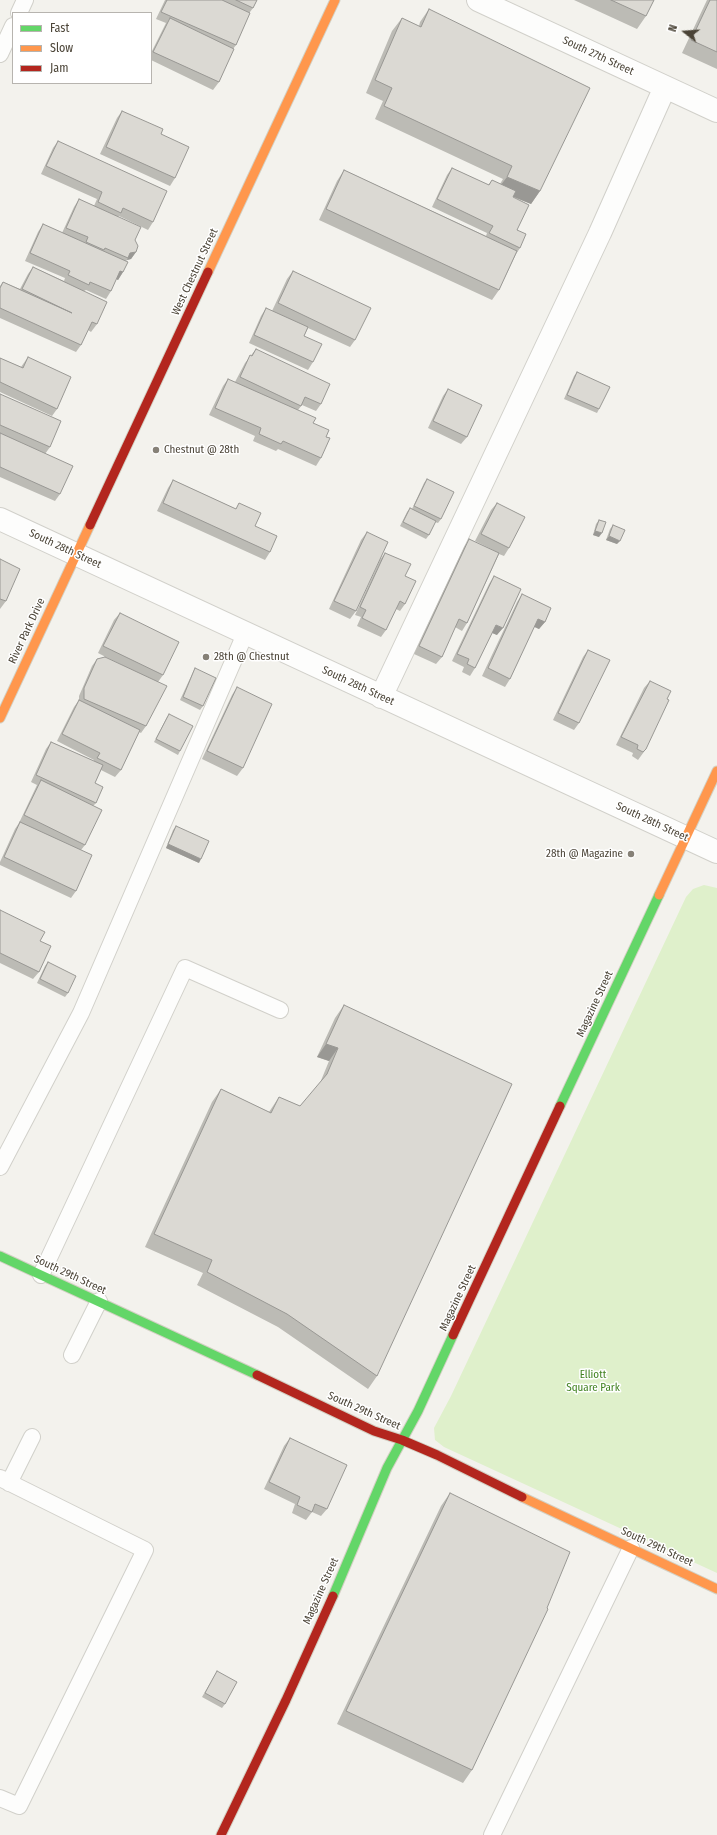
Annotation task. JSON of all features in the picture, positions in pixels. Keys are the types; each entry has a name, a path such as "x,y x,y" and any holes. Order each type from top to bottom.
{"street":[{"name":"West Chestnut Street","path":"76,554 335,0"},
{"name":"South 27th Street","path":"478,0 717,111"},
{"path":"380,697 600,233 664,87"},
{"name":"South 28th Street","path":"0,519 380,697 717,852"},
{"name":"River Park Drive","path":"0,718 76,554"},
{"name":"Magazine Street","path":"221,1835 286,1700 350,1557 387,1468 422,1404 717,771"},
{"name":"South 29th Street","path":"0,1256 374,1431 402,1440 437,1455 717,1588"}],"lane":[{"path":"19,12 25,0"},
{"path":"0,54 12,28"},
{"path":"0,1167 81,1013 245,634"},
{"path":"41,1275 185,968 280,1010"},
{"path":"72,1355 99,1302"},
{"path":"0,1798 19,1806 145,1550 5,1480 32,1437"},
{"path":"492,1835 631,1548"}],"green space":[{"name":"Elliott Square Park","path":"704,885 717,888 717,1573 444,1447 435,1440 434,1428 451,1396 686,897 693,889"}],"building":[{"path":"167,0 222,0 250,13 236,45 161,12"},
{"path":"236,0 257,0 253,8"},
{"path":"611,0 654,0 646,16"},
{"path":"710,0 717,0 717,52 691,40"},
{"path":"429,9 590,88 540,191 507,177 512,166 384,106 392,88 375,80 402,18 421,27"},
{"path":"170,18 234,49 219,82 153,52"},
{"path":"122,111 163,129 161,134 189,147 175,178 106,147"},
{"path":"58,141 167,191 153,222 123,208 121,213 98,202 102,192 46,166"},
{"path":"452,168 489,185 492,180 516,191 513,197 529,205 517,230 526,234 520,248 489,233 493,226 437,199"},
{"path":"344,170 517,251 499,290 326,209"},
{"path":"79,199 141,227 135,240 138,246 136,252 130,253 128,258 105,248 104,250 86,242 88,237 66,228"},
{"path":"43,224 128,262 123,272 120,271 111,291 90,282 89,285 68,275 70,271 30,253"},
{"path":"33,267 107,302 97,324 92,322 81,345 0,308 0,288 3,282 72,313 22,289"},
{"path":"293,271 371,308 355,340 278,303"},
{"path":"266,308 308,327 304,336 322,344 313,362 254,335"},
{"path":"256,349 330,384 321,404 305,397 301,406 240,377 250,355 252,356"},
{"path":"28,357 71,377 57,409 0,382 0,358 23,368"},
{"path":"577,372 610,387 599,409 567,395"},
{"path":"228,379 316,418 313,423 329,430 326,437 330,438 321,458 283,441 281,444 259,434 261,428 215,408"},
{"path":"448,389 482,405 467,437 433,421"},
{"path":"0,394 61,421 50,447 0,425"},
{"path":"0,433 73,466 60,494 0,467"},
{"path":"427,479 454,492 441,519 414,506"},
{"path":"173,480 236,509 239,503 261,513 255,526 277,536 270,552 163,503"},
{"path":"497,503 525,517 509,548 481,534"},
{"path":"410,508 436,521 429,535 403,522"},
{"path":"599,520 606,522 602,533 595,531"},
{"path":"613,525 625,530 620,541 609,536"},
{"path":"367,532 388,542 356,611 334,601"},
{"path":"469,539 499,553 467,623 459,619 442,657 419,646"},
{"path":"385,553 411,564 405,576 416,581 405,604 400,601 386,630 362,618 366,610 360,607"},
{"path":"0,559 20,569 6,601 0,599"},
{"path":"494,576 521,589 503,628 496,625 475,668 467,664 469,659 457,654"},
{"path":"522,594 551,608 545,622 538,619 510,679 488,668"},
{"path":"120,613 179,642 163,675 103,646"},
{"path":"588,650 610,660 579,723 558,713"},
{"path":"105,657 167,686 146,726 84,699 84,688 97,659"},
{"path":"195,668 216,678 203,706 183,697"},
{"path":"650,681 671,691 667,699 669,700 646,749 643,752 637,749 638,745 621,737"},
{"path":"237,687 272,704 243,768 207,751"},
{"path":"79,700 140,730 121,770 97,758 100,753 62,734"},
{"path":"169,714 193,726 180,751 156,739"},
{"path":"51,742 103,765 95,783 103,787 96,803 36,775"},
{"path":"41,780 102,810 85,845 24,815"},
{"path":"20,822 92,855 76,891 4,857"},
{"path":"176,826 209,841 201,859 168,844"},
{"path":"0,910 45,932 40,941 51,946 39,972 0,953"},
{"path":"48,962 76,976 68,993 40,979"},
{"path":"344,1005 512,1084 377,1376 287,1314 207,1272 212,1260 154,1234 221,1089 271,1113 279,1097 300,1106 327,1074 338,1048 326,1044"},
{"path":"290,1438 347,1465 327,1509 315,1504 312,1512 297,1505 300,1497 269,1482"},
{"path":"450,1493 570,1552 547,1608 548,1609 472,1770 346,1711"},
{"path":"217,1671 237,1682 225,1704 205,1693"}],"traffic: fast":[{"path":"560,1106 659,895"},
{"path":"0,1256 257,1375"},
{"path":"333,1596 387,1468 418,1411 453,1335"}],"traffic: slow":[{"path":"208,272 335,0"},
{"path":"0,718 90,525"},
{"path":"659,895 717,771"},
{"path":"522,1497 717,1589"}],"traffic: jam":[{"path":"90,525 208,272"},
{"path":"453,1335 560,1106"},
{"path":"257,1375 374,1431 402,1440 437,1455 522,1497"},
{"path":"221,1835 286,1700 333,1596"}],"place":[{"name":"Chestnut @ 28th","path":"156,450"},
{"name":"28th @ Chestnut","path":"206,657"},
{"name":"28th @ Magazine","path":"631,854"}]}
